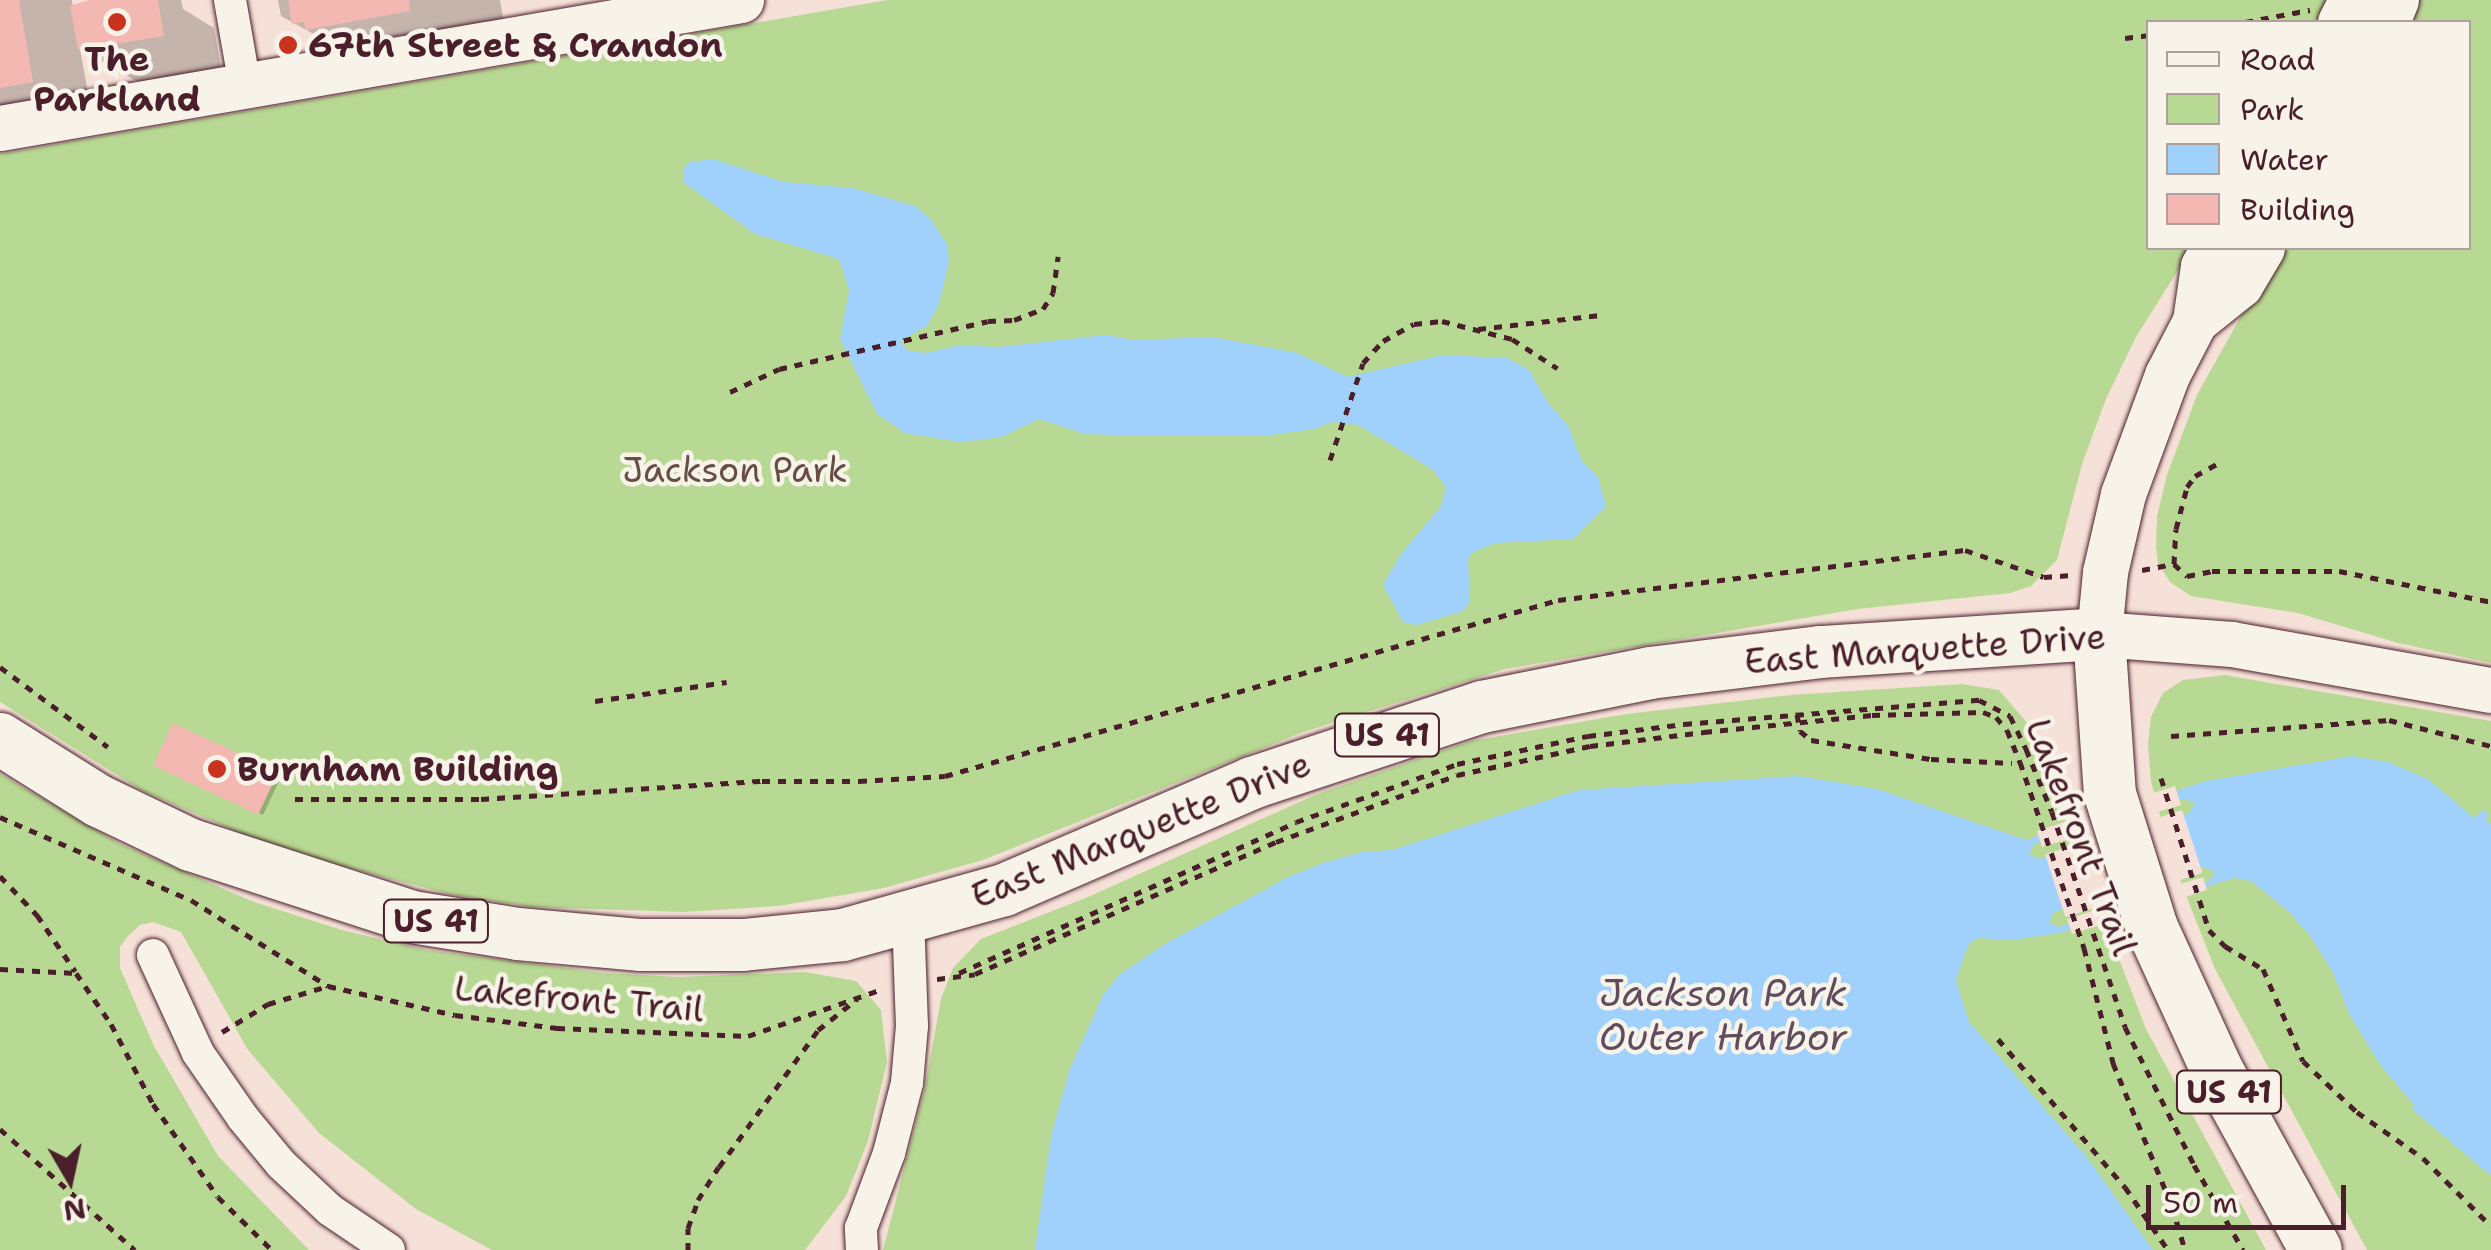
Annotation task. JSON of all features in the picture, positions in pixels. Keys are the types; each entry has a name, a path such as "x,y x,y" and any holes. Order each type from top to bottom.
{"main road":[{"name":"US 41","path":"2099,634 2110,794 2152,928 2218,1070 2316,1250"},
{"name":"East Marquette Drive","path":"0,739 99,802 191,845 412,917 518,934 642,945 744,944 843,935 1004,890 1252,782 1482,707 1650,672 1822,652 2099,634"}],"street":[{"path":"230,0 245,86"},
{"path":"0,128 741,0"},
{"path":"2099,634 2105,572 2123,494 2166,375 2195,322 2203,266 2213,250"},
{"path":"2195,322 2240,285 2261,250"},
{"name":"East Marquette Drive","path":"2099,634 2232,644 2491,690"},
{"path":"855,1243 889,1153 907,1083 912,1026 908,919"},
{"path":"153,955 198,1053 281,1164 330,1210 389,1250"}],"path":[{"path":"2261,20 2334,11"},
{"path":"2125,38 2146,35"},
{"path":"730,392 779,369 1014,320 1042,309 1053,294 1058,256"},
{"path":"1473,329 1600,315"},
{"path":"1330,460 1364,363 1383,341 1414,324 1442,321 1512,339 1556,368"},
{"path":"2174,564 2176,529 2187,487 2195,476 2220,462"},
{"path":"295,800 480,799 762,780 860,782 945,776 1558,600 1965,550 2044,577"},
{"path":"2160,568 2174,564"},
{"path":"2174,564 2187,576 2212,571 2339,571 2491,602"},
{"path":"0,667 108,747"},
{"path":"595,701 727,682"},
{"name":"Lakefront Trail","path":"2185,1250 2172,1206 2113,1063 2084,948 2040,815 2007,730 1996,717 1984,712 1799,723 1590,746 1457,775 1276,842 975,974 953,976 1296,822 1457,764 1588,736 1797,714 1944,702 1990,703 2010,716 2052,812 2125,1028 2194,1166 2243,1250"},
{"path":"1797,714 1811,740 1931,759 2012,763"},
{"path":"2170,736 2389,720 2491,746"},
{"path":"2161,778 2210,930 2225,946 2263,969 2296,1048 2324,1085 2422,1158 2491,1226"},
{"name":"Lakefront Trail","path":"0,817 191,900 328,986 454,1015 556,1028 748,1036 813,1016 868,992 818,1030 719,1168 698,1200 688,1228 688,1250"},
{"path":"0,876 37,915 76,972 111,1024 154,1104 218,1197 272,1250"},
{"path":"0,969 76,972"},
{"path":"198,1053 236,1020 268,1004 328,986"},
{"path":"1998,1040 2126,1187 2168,1250"},
{"path":"0,1129 135,1250"}],"green space":[{"name":"Jackson Park","path":"887,0 2338,0 2329,20 2146,20 2146,250 2191,250 2136,337 2106,399 2082,464 2057,560 2031,586 2010,593 1858,609 1505,669 1303,732 983,860 884,888 779,906 684,912 531,907 449,894 280,850 143,791 0,702 0,154"},
{"path":"2412,0 2491,0 2491,663 2398,643 2298,613 2191,596 2170,582 2158,563 2157,516 2167,475 2197,395 2278,250 2471,250 2471,20 2404,20"},
{"path":"2225,675 2491,721 2491,1250 2367,1250 2215,969 2171,857 2151,781 2148,745 2151,717 2163,693 2183,680"},
{"name":"Jackson Park Outer Harbor","path":"1962,684 1999,690 2029,725 2146,1029 2266,1250 883,1250 924,1092 941,999 953,968 981,939 1088,897 1317,794 1471,741 1626,714 1791,695"},
{"path":"0,774 120,844 254,902 342,930 426,950 605,973 678,977 805,972 856,981 881,1010 887,1062 868,1141 846,1196 805,1250 492,1250 416,1209 319,1133 248,1050 181,932 153,922 140,925 120,947 120,968 154,1046 218,1156 309,1250 0,1250"}],"water":[{"path":"713,159 784,182 853,188 915,206 930,218 947,244 949,261 939,304 927,326 901,340 906,350 926,353 961,345 998,347 1106,335 1133,340 1213,337 1297,353 1348,377 1442,355 1507,358 1529,370 1548,403 1568,425 1582,461 1598,477 1606,507 1573,539 1496,543 1473,552 1468,559 1470,601 1463,611 1417,625 1403,622 1383,585 1401,554 1441,506 1446,487 1432,469 1358,425 1331,422 1315,429 1263,436 1142,436 1085,434 1039,419 1001,437 960,442 905,433 877,414 840,339 849,290 839,259 755,234 683,182 683,168 690,162"},
{"name":"Jackson Park Outer Harbor","path":"2352,756 2388,762 2428,779 2474,818 2483,810 2489,815 2485,819 2491,825 2491,1176 2412,1109 2415,1106 2381,1066 2349,1014 2333,973 2311,937 2290,913 2251,881 2234,878 2059,933 2013,940 1978,938 1968,945 1956,980 1969,1022 2086,1156 2153,1250 1035,1250 1051,1136 1069,1071 1103,995 1119,975 1163,945 1288,877 1362,852 1392,850 1579,790 1798,776 1877,789 2026,840 2206,781","holes":["2184,799 2195,803 2189,813 2039,859 2029,854 2034,844","2204,867 2215,872 2209,881 2059,927 2049,922 2054,912"]}],"pier":[{"path":"2175,786 2181,805 2042,847 2037,831"},
{"path":"2182,810 2202,873 2065,917 2045,854"},
{"path":"2203,877 2207,890 2072,934 2067,919"}],"building":[{"path":"0,0 19,0 33,82 0,88"},
{"name":"The Parkland","path":"89,0 158,0 164,36 78,50 70,6"},
{"path":"288,0 409,0 410,11 306,30 304,22 292,24"},
{"name":"Burnham Building","path":"173,723 278,772 258,815 153,766"}],"place":[{"name":"The Parkland","path":"117,22"},
{"name":"67th Street & Crandon","path":"288,45"},
{"name":"Burnham Building","path":"217,769"}]}
